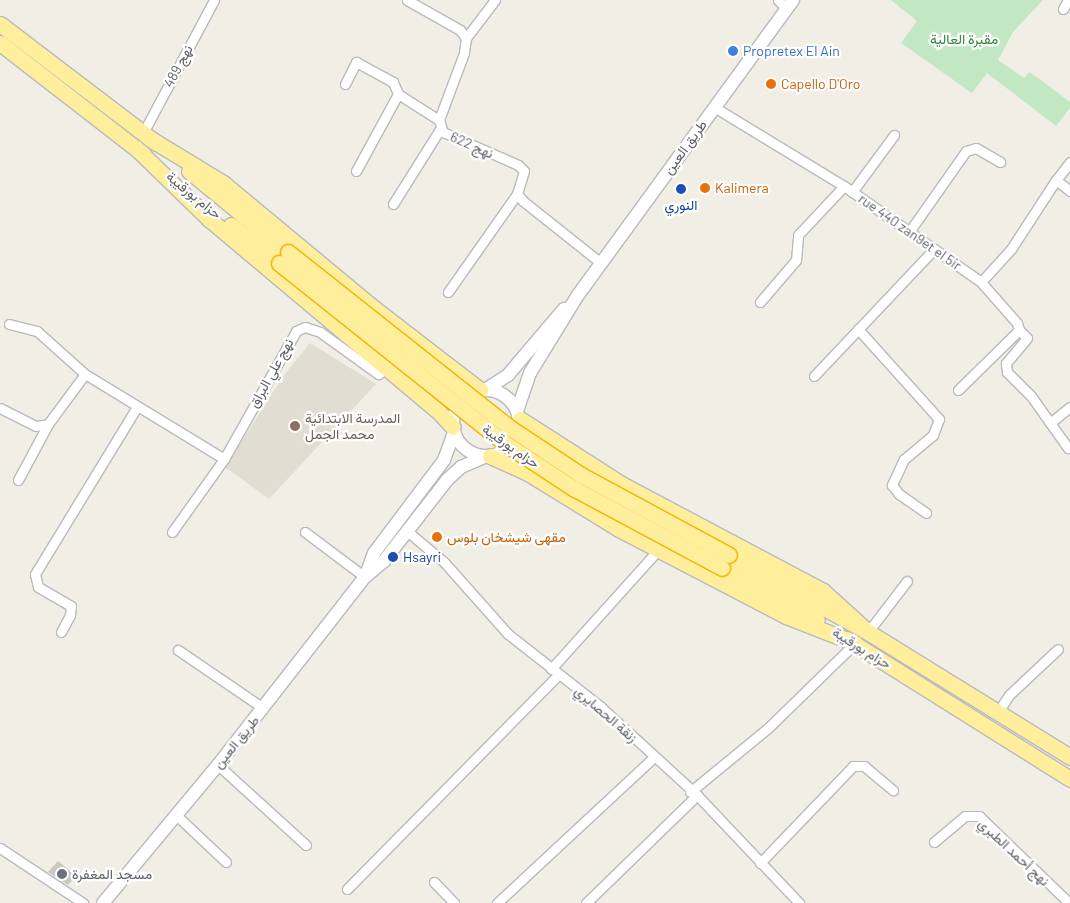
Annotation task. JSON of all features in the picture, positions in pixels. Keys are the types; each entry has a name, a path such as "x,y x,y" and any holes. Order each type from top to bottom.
{"highway":[{"name":"حزام بورقيبة","path":"0,24 146,135 284,258"},
{"name":"حزام بورقيبة","path":"0,43 136,148 510,428 581,475 726,561 1070,779"},
{"path":"146,135 224,183 375,308 483,390"},
{"path":"136,148 209,219 388,368 454,429"},
{"path":"518,415 623,485 823,591 868,632"},
{"path":"488,456 512,464 567,499 658,550 786,616 855,643"},
{"name":"حزام بورقيبة","path":"726,561 868,632 1070,757"}],"main road":[{"name":"طريق العين","path":"483,390 508,375 578,294 786,3"},
{"name":"طريق العين","path":"518,415 530,373 578,294"},
{"path":"483,390 499,392 509,398 518,415 515,441 507,450 488,456 466,449 454,429 455,411 460,402 483,390"},
{"name":"طريق العين","path":"365,577 374,553 444,460 454,429"},
{"name":"طريق العين","path":"103,903 175,814 218,765 365,577 384,561 447,480 461,467 488,456"}],"street":[{"name":"نهج 489","path":"146,135 214,0"},
{"path":"407,0 460,30 466,38"},
{"path":"393,204 439,124 464,53 466,38 495,0"},
{"path":"1063,9 1068,0"},
{"name":"نهج 622","path":"345,84 356,62 393,82 398,94 439,124 524,170 517,194 448,292"},
{"path":"356,171 398,94"},
{"name":"rue 440 zan9et el 5ir","path":"714,106 848,189 981,282 1017,324 1019,330"},
{"path":"760,302 796,260 798,235 848,189 894,136"},
{"path":"909,232 966,151 976,148 1000,162"},
{"path":"981,282 1011,249 1070,162"},
{"path":"1056,180 1070,191"},
{"path":"517,194 601,263"},
{"path":"814,376 934,249"},
{"path":"9,324 37,331 84,374 224,459 172,532"},
{"name":"نهج علي البراق","path":"224,459 289,339 300,328 320,332 371,371 378,374 388,368"},
{"path":"858,329 939,419 933,434 904,459 892,485 899,494 926,513"},
{"path":"958,390 1019,330 1027,338 1006,362 1007,372 1050,423 1068,448"},
{"path":"18,480 48,424 84,374"},
{"path":"61,632 70,615 71,606 38,587 35,574 136,407"},
{"path":"1050,423 1070,407"},
{"path":"0,408 36,426 48,424"},
{"name":"زنقة الحصايري","path":"407,531 444,562 508,634 601,708 694,794 800,903"},
{"path":"306,532 365,577"},
{"path":"347,889 555,672 658,550"},
{"path":"868,632 907,581"},
{"path":"586,903 694,794 769,727 855,643"},
{"path":"998,712 1009,695 1058,649"},
{"path":"178,650 263,708"},
{"path":"497,903 654,757"},
{"path":"218,765 306,845"},
{"path":"760,863 854,766 864,766 892,790"},
{"path":"175,814 226,862"},
{"name":"نهج أحمد الطبري","path":"934,842 965,816 979,816 1069,903"},
{"path":"0,848 82,903"},
{"path":"434,882 454,903"}],"shaded area":[{"name":"المدرسة الابتدائية محمد الجمل","path":"310,343 376,384 269,499 225,467 284,375"}],"green space":[{"name":"مقبرة العالية","path":"891,0 1043,0 1013,32 998,60 1024,78 1030,72 1070,102 1070,108 1056,126 987,73 972,93 901,43 917,21"}],"building":[{"name":"مسجد المغفرة","path":"58,861 76,876 68,885 48,872"}],"place":[{"name":"Propretex El Ain","path":"733,51"},
{"name":"Capello D'Oro","path":"771,84"},
{"name":"Kalimera","path":"705,188"},
{"name":"النوري","path":"681,189"},
{"name":"المدرسة الابتدائية محمد الجمل","path":"295,426"},
{"name":"مقهى شيشخان بلوس","path":"437,537"},
{"name":"Hsayri","path":"393,557"},
{"name":"مسجد المغفرة","path":"62,874"}]}
